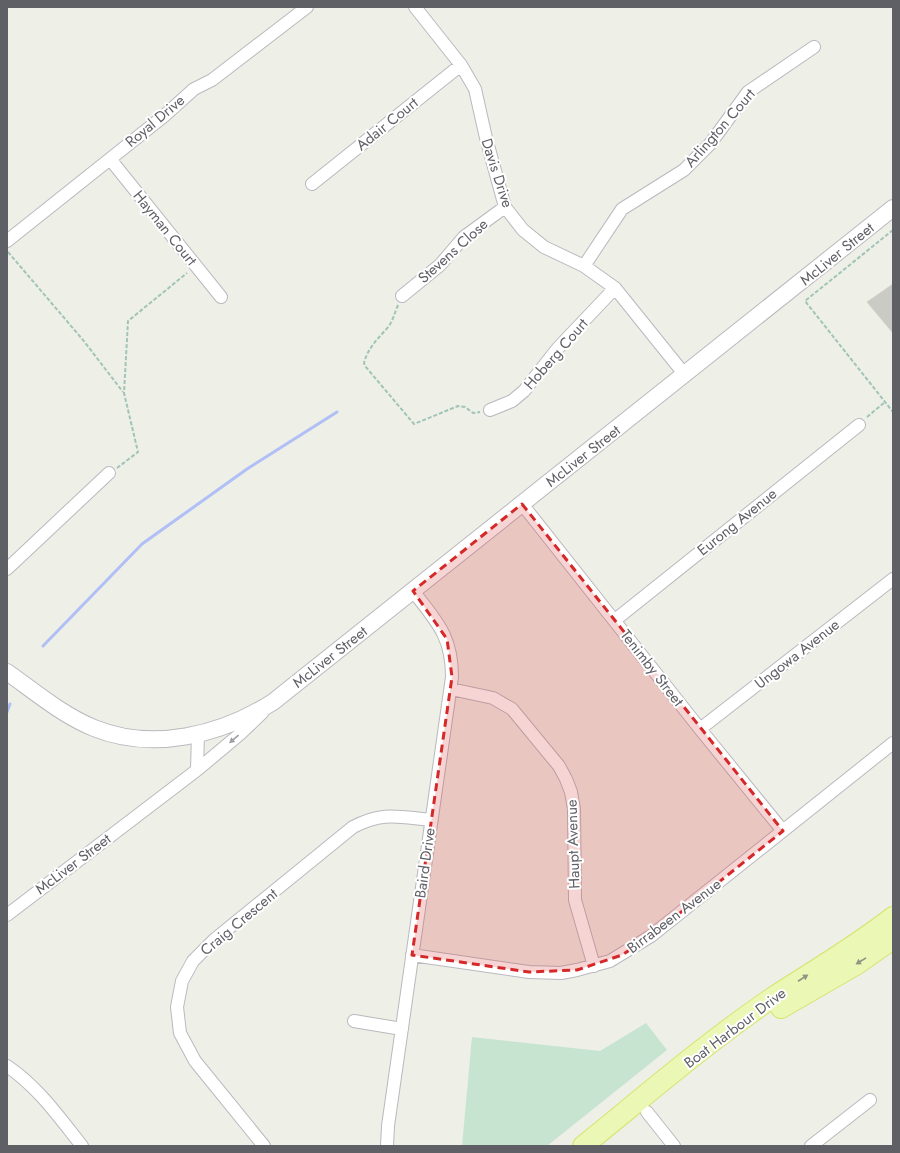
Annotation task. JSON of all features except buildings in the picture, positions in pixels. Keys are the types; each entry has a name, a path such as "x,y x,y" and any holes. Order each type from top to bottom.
{"main road":[{"name":"Boat Harbour Drive","path":"583,1146 772,998 865,939 893,917"},
{"name":"Boat Harbour Drive","path":"604,1146 773,1013 857,964 893,939"}],"street":[{"name":"Royal Drive","path":"7,241 164,116 194,89 212,80 307,7"},
{"name":"Davis Drive","path":"415,7 461,65 475,89 486,138 505,207 523,230 544,247 584,266 615,288 685,375"},
{"name":"Arlington Court","path":"584,266 622,209 684,170 710,144 748,92 814,47"},
{"name":"Adair Court","path":"312,184 461,65"},
{"name":"Hayman Court","path":"110,159 221,297"},
{"name":"Stevens Close","path":"402,296 440,265 464,237 505,207"},
{"name":"McLiver Street","path":"7,915 197,770 240,734 273,702 893,208"},
{"name":"Hoberg Court","path":"490,410 512,401 524,391 558,348 615,288"},
{"name":"Eurong Avenue","path":"615,620 859,425"},
{"path":"7,569 109,473"},
{"name":"Tenimby Street","path":"522,504 615,620 700,730 783,831"},
{"name":"Ungowa Avenue","path":"700,730 893,579"},
{"name":"Baird Drive","path":"387,1146 388,1126 451,689 452,664 447,639 441,626 413,591"},
{"name":"McLiver Street","path":"7,672 66,713 94,728 129,737 162,739 198,734 239,721 273,702"},
{"name":"Haupt Avenue","path":"451,689 493,698 512,709 559,766 566,779 571,792 575,822 575,900 594,966"},
{"path":"197,770 198,734"},
{"name":"Birrabeen Avenue","path":"412,955 529,972 561,972 594,966 622,955 651,936 892,746"},
{"name":"Craig Crescent","path":"264,1146 195,1061 180,1033 178,1021 178,995 185,972 193,961 214,940 353,827 367,820 380,816 431,820"},
{"path":"354,1021 402,1029"},
{"path":"7,1066 31,1085 44,1098 82,1146"},
{"path":"811,1146 870,1100"},
{"path":"647,1112 674,1146"}],"path":[{"path":"893,230 805,301 893,412"},
{"path":"7,251 82,340 124,393"},
{"path":"109,473 138,452 124,393 128,321 196,266"},
{"path":"402,296 389,325 378,336 368,352 364,363 365,366 414,424 458,406 465,407 473,413 490,410"},
{"path":"859,425 885,402"}],"highlighted area":[{"path":"522,504 783,831 651,936 622,955 577,970 529,972 412,955 452,677 447,639 413,591"}],"green space":[{"path":"646,1023 667,1050 547,1146 462,1146 472,1037 600,1051"}],"waterway":[{"path":"43,646 142,544 247,469 337,412"},
{"path":"7,712 10,704"}]}
